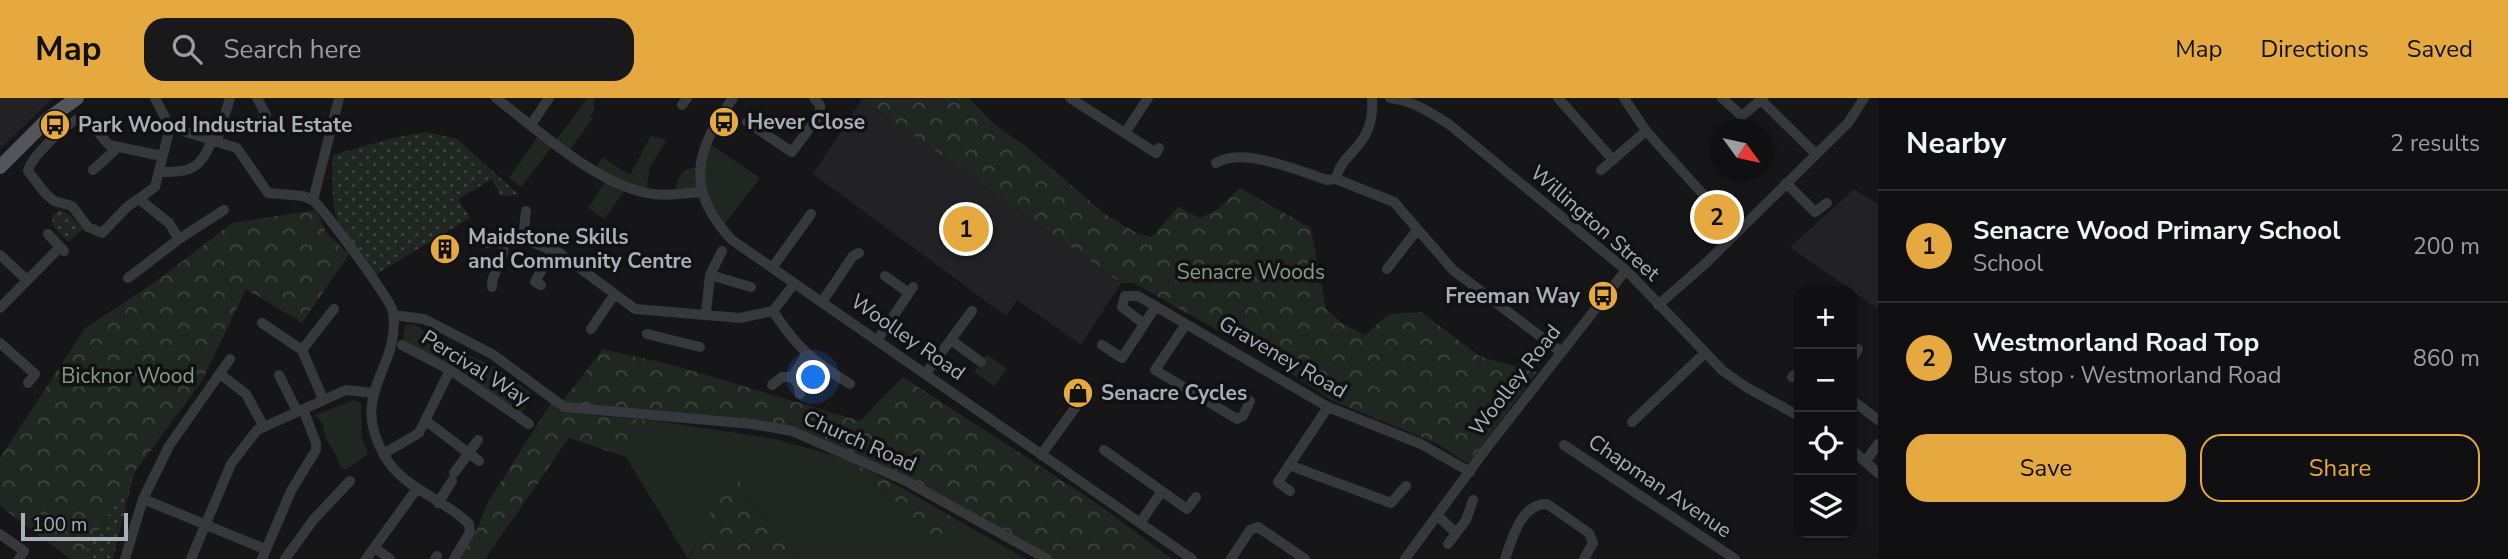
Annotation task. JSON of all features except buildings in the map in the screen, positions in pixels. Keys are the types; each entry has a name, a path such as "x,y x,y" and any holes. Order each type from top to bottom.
{"main road":[{"path":"0,167 48,120 77,98"}],"street":[{"path":"155,98 170,127 155,187 106,231 98,234 88,227 79,212 69,204 54,201 29,175 29,166 36,155 76,119 87,120 114,147 162,156"},
{"path":"159,172 182,173 198,166 204,160 229,98"},
{"path":"257,98 267,115 260,122"},
{"path":"313,200 339,98"},
{"path":"496,98 595,170 627,188 655,194 702,192"},
{"path":"531,125 550,98"},
{"name":"Woolley Road","path":"733,98 702,155 702,192 707,211 722,229 742,248 1192,559"},
{"path":"747,122 792,152 820,114 820,105 814,98"},
{"path":"1070,98 1156,153 1159,148"},
{"path":"1125,133 1148,98"},
{"path":"1336,179 1367,136 1373,112 1372,98"},
{"name":"Willington Street","path":"1390,98 1416,104 1450,125 1626,270 1703,354 1746,387 1794,413"},
{"path":"1558,98 1613,160"},
{"path":"1624,98 1646,131 1737,232"},
{"path":"1722,98 1742,116 1762,99 1816,153"},
{"path":"1658,305 1737,232 1847,123 1864,98"},
{"path":"170,127 237,148 268,194 303,195 313,200 384,293 394,315 392,342 373,393 370,409 372,429 395,472 416,490 467,522 471,528 454,559"},
{"path":"1601,170 1646,131"},
{"path":"93,170 114,151 114,147"},
{"path":"1215,163 1226,157 1254,159 1327,180 1336,179 1394,202 1453,270 1561,352"},
{"path":"1786,183 1815,212 1827,203"},
{"path":"139,199 169,223 179,239"},
{"path":"128,278 179,239 224,210"},
{"path":"523,239 526,211"},
{"path":"772,268 811,214"},
{"path":"1387,269 1417,230"},
{"path":"0,308 62,249 48,234"},
{"path":"487,243 523,239 553,249 635,309 740,318 773,311 794,284"},
{"path":"492,288 492,280 503,262 503,241"},
{"path":"541,285 535,282 553,249"},
{"path":"706,313 710,275 722,251"},
{"path":"822,302 853,256 859,253"},
{"path":"0,255 27,280"},
{"name":"Woolley Road","path":"1405,559 1626,270"},
{"path":"710,275 751,287"},
{"path":"878,340 911,290 884,276"},
{"name":"Graveney Road","path":"1144,324 1122,307 1125,296 1131,294 1156,306 1328,407 1421,444 1470,472"},
{"path":"591,329 614,295"},
{"path":"1102,345 1122,358 1156,306"},
{"path":"302,350 334,309"},
{"path":"773,311 793,342 806,355 850,384"},
{"path":"926,373 972,311"},
{"path":"662,335 664,312"},
{"name":"Church Road","path":"394,315 424,319 492,354 557,404 792,431 906,481 1047,559"},
{"path":"262,323 302,350 323,399"},
{"path":"1186,324 1155,370 1237,418 1243,416 1250,401"},
{"path":"647,334 688,338 700,347"},
{"path":"951,340 981,362"},
{"path":"0,343 32,378"},
{"name":"Percival Way","path":"402,345 450,370 529,424"},
{"path":"1632,422 1703,354"},
{"path":"792,377 806,355"},
{"path":"125,559 143,499 169,446 230,359"},
{"path":"383,454 418,433 450,370"},
{"path":"220,374 246,394 264,427"},
{"path":"143,499 264,554 290,491 316,450 316,443 300,410 279,375"},
{"path":"830,387 837,376"},
{"path":"772,385 782,377 792,377 798,384 800,394"},
{"path":"191,559 231,464 257,430 346,390 373,393"},
{"path":"1041,455 1088,390"},
{"path":"1857,404 1878,420"},
{"path":"1290,491 1278,482 1328,407"},
{"path":"426,421 479,461"},
{"path":"438,503 478,440"},
{"path":"1866,461 1878,444"},
{"name":"Chapman Avenue","path":"1564,445 1735,559"},
{"path":"1104,450 1187,509 1196,497"},
{"path":"1857,454 1878,472"},
{"path":"1289,465 1391,503 1406,486"},
{"path":"286,559 314,519 350,481"},
{"path":"366,559 416,490"},
{"path":"1140,523 1161,491"},
{"path":"1448,544 1466,520 1473,500"},
{"path":"1505,559 1515,532 1527,513 1539,504 1547,504 1589,533 1593,542 1584,559"},
{"path":"1438,516 1456,533"},
{"path":"1231,559 1250,530 1258,527 1305,559"},
{"path":"0,534 24,551 19,559"},
{"path":"375,548 390,559"}],"shaded area":[{"path":"0,98 53,98 0,149"},
{"path":"862,99 1121,283 1081,345 1017,300 1006,316 813,174"},
{"path":"1854,189 1878,204 1878,309 1857,294 1857,286 1845,286 1790,247"}],"green space":[{"path":"587,98 594,98 594,110 590,116 593,118 568,152 555,143 521,187 509,178 541,132 555,142"},
{"name":"Senacre Woods","path":"969,98 995,125 1023,144 1105,214 1138,234 1152,237 1178,207 1200,218 1218,209 1240,188 1311,228 1326,309 1343,324 1365,335 1389,314 1421,312 1481,357 1537,372 1468,464 1438,444 1331,400 1282,367 1134,283 1121,283 862,99"},
{"path":"427,132 457,139 519,195 501,196 492,179 458,199 470,218 376,274 351,244 338,220 334,208 333,155 392,138"},
{"path":"651,136 667,140 650,166 646,193 627,188 604,219 588,208 608,178 595,170 602,157 630,175"},
{"path":"707,142 760,178 721,229 702,192 676,193 677,182 682,173 700,168"},
{"path":"60,210 69,214 83,229 68,242 52,225 53,215"},
{"name":"Bicknor Wood","path":"316,210 327,234 349,254 302,323 246,289 202,381 134,473 81,559 70,559 0,506 0,458 85,328 154,283 232,223"},
{"path":"414,324 446,345 495,367 532,394 521,414 403,344 405,325"},
{"path":"603,349 676,366 860,421 903,377 1092,500 1172,559 1051,559 798,429 562,402"},
{"path":"987,354 1007,369 994,386 974,372"},
{"path":"354,400 361,403 362,437 368,454 346,470 340,466 325,436 323,424 315,415"},
{"path":"551,403 561,412 664,422 626,457 569,438 485,559 457,559 477,530 488,502"},
{"path":"664,422 775,439 843,458 884,494 908,509 936,549 959,521 1026,559 801,559 745,497 739,480 705,526 688,559 626,457"},
{"path":"843,458 959,521 936,550 908,509 884,494"},
{"path":"134,473 113,559 81,559"},
{"path":"739,479 745,497 801,559 689,559 722,488"}],"place":[{"name":"Hever Close","path":"724,122"},
{"name":"Park Wood Industrial Estate","path":"55,125"},
{"name":"Westmorland Road Top","path":"1717,217"},
{"name":"Senacre Wood Primary School","path":"966,229"},
{"name":"Maidstone Skills and Community Centre","path":"445,249"},
{"name":"Freeman Way","path":"1603,296"},
{"name":"Senacre Cycles","path":"1078,393"}]}
